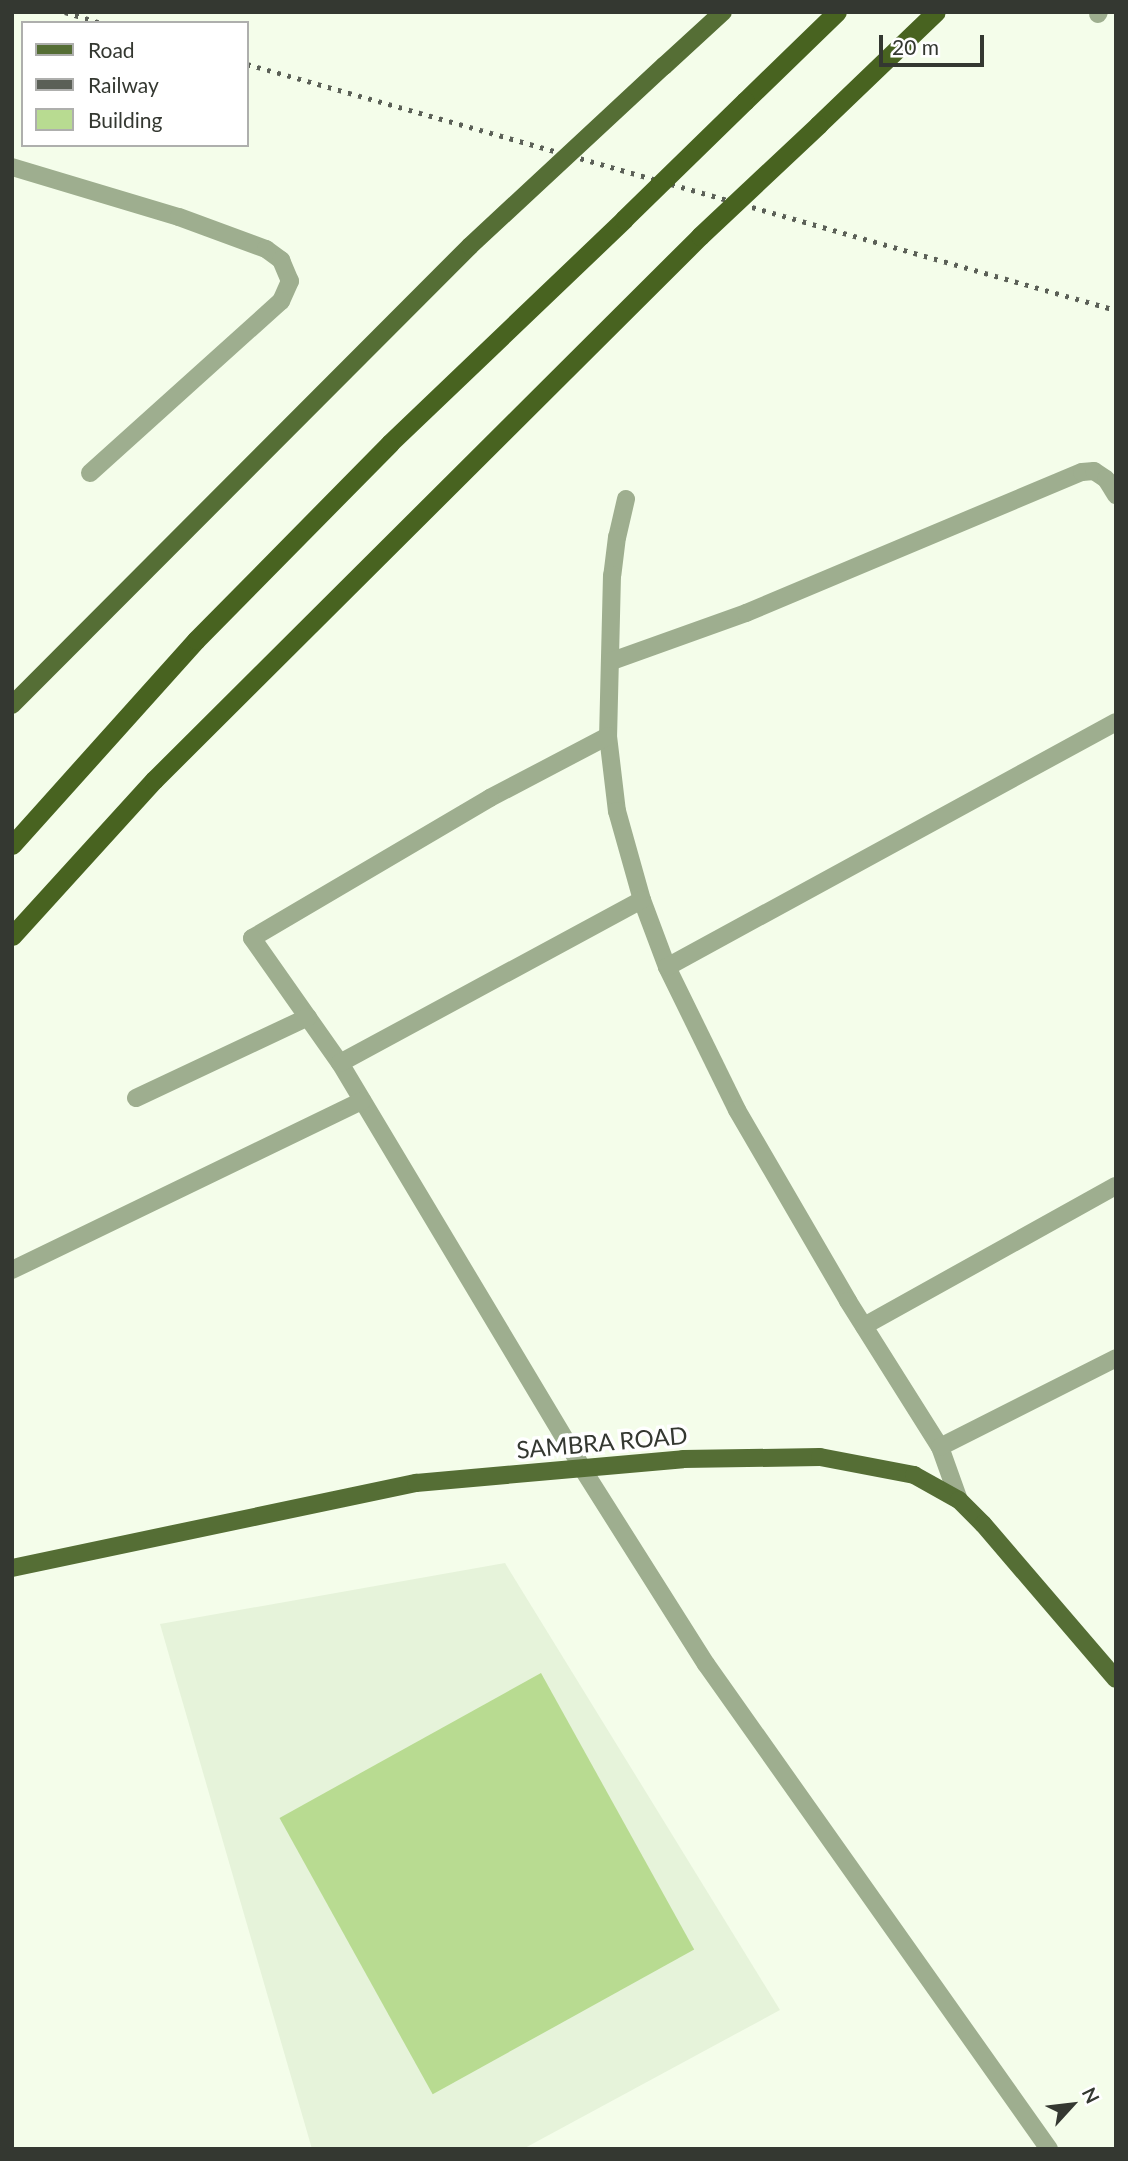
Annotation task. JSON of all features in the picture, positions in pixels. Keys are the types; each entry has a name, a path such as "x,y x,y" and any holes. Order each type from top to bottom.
{"highway":[{"path":"12,845 196,639 390,443 837,12"},
{"path":"12,936 154,780 700,236 936,12"}],"main road":[{"path":"12,705 470,246 723,12"},
{"name":"SAMBRA ROAD","path":"12,1567 416,1483 683,1459 820,1457 914,1475 959,1500 984,1524 1116,1679"}],"street":[{"path":"12,167 180,217 266,249 281,260 290,281 281,301 90,472"},
{"path":"612,661 746,613 1068,477 1094,471 1106,479 1116,495"},
{"path":"626,499 612,575 612,661 607,736 617,811 642,900 667,967 737,1110 864,1326 940,1447 959,1500"},
{"path":"667,967 1116,722"},
{"path":"607,736 490,798 252,938 340,1063 582,1468 706,1664 1049,2149"},
{"path":"340,1063 642,900"},
{"path":"136,1098 308,1017"},
{"path":"12,1270 362,1101"},
{"path":"864,1326 1116,1186"},
{"path":"940,1447 1116,1358"}],"shaded area":[{"path":"505,1563 780,2010 523,2149 312,2149 160,1624"}],"building":[{"path":"541,1673 694,1949 433,2094 279,1818"}],"railway":[{"path":"65,12 95,21"},
{"path":"248,64 1116,310"}]}
